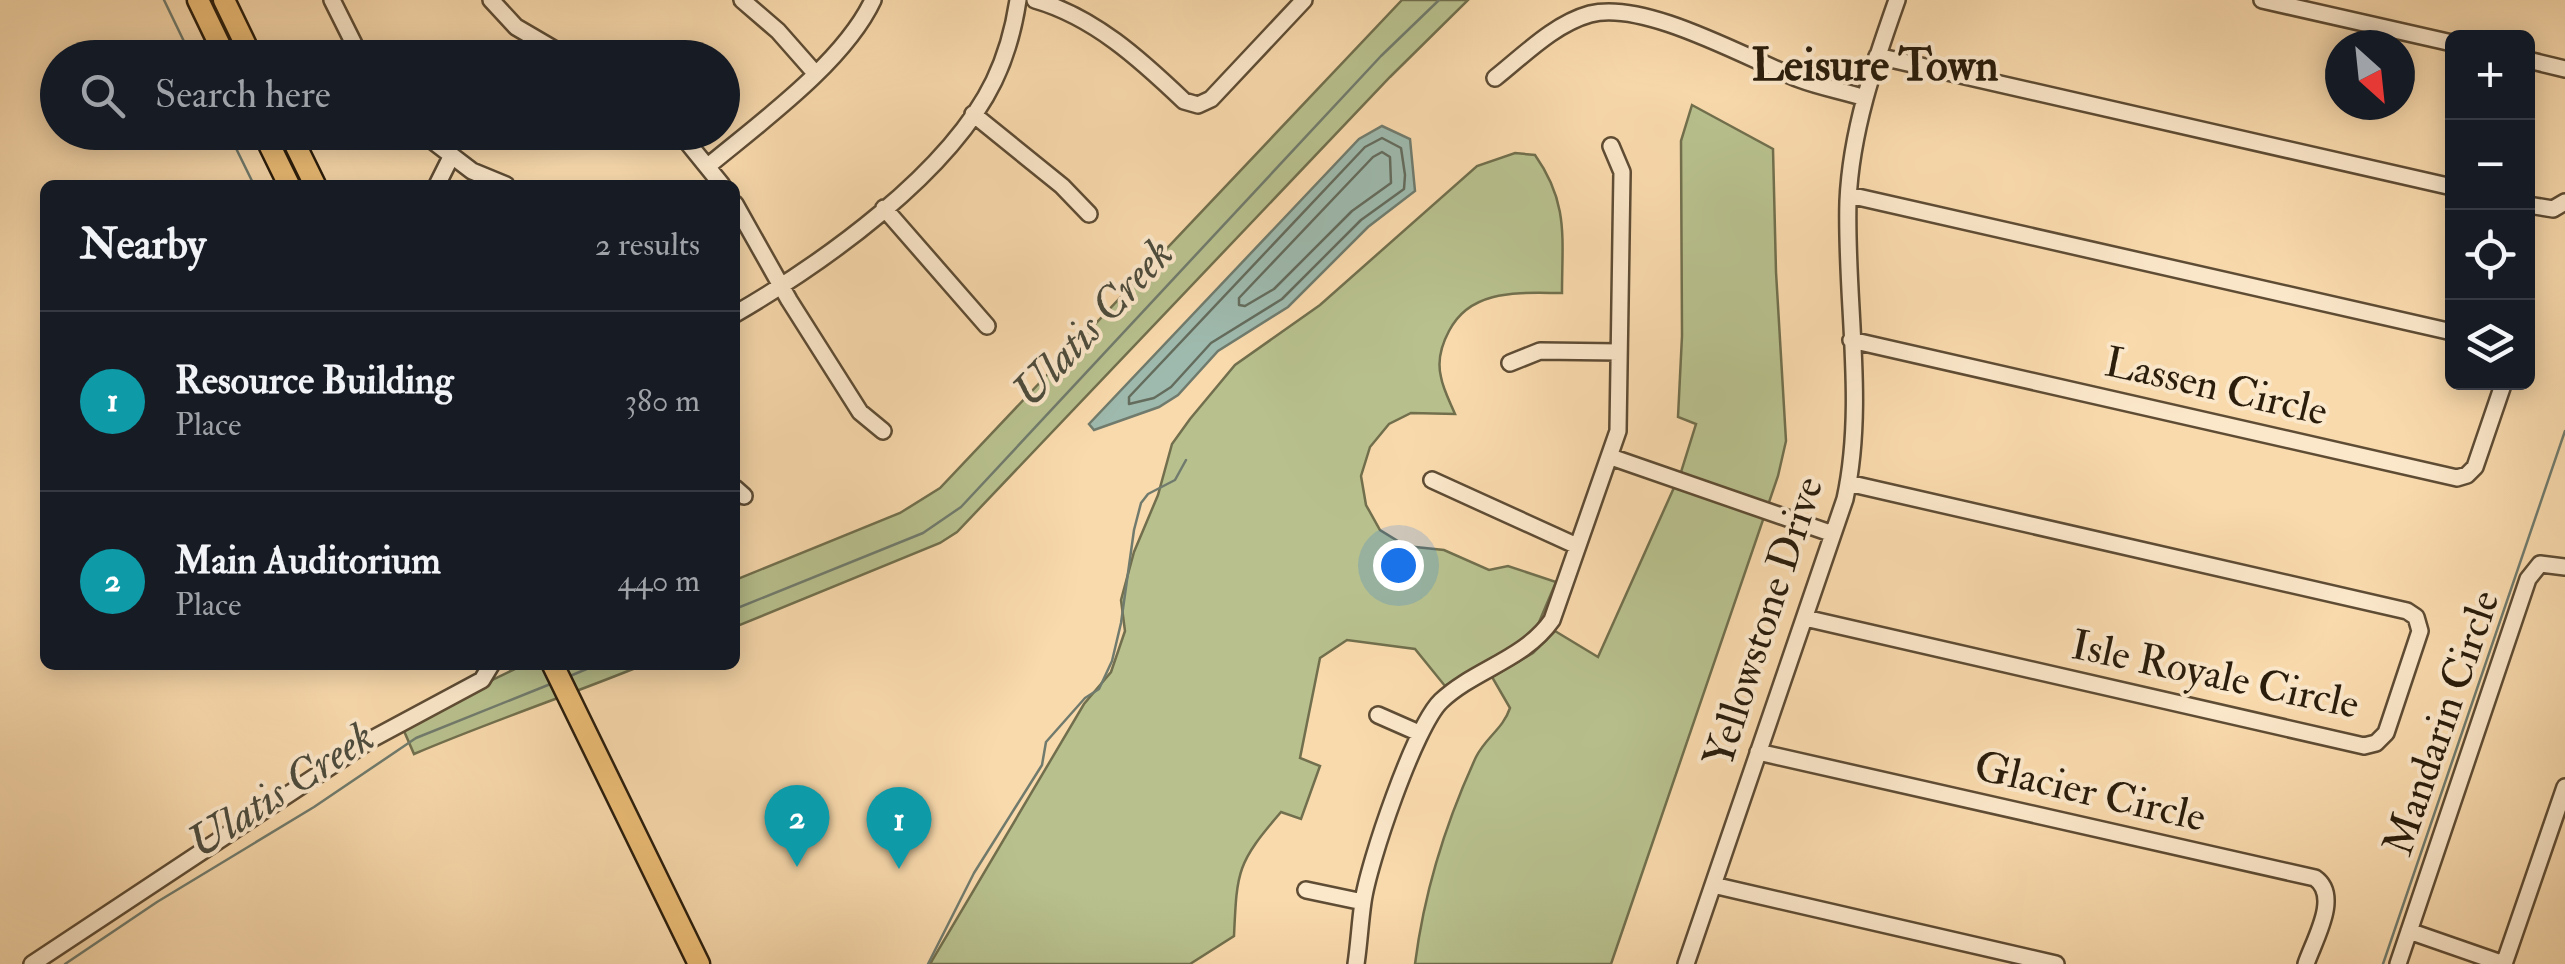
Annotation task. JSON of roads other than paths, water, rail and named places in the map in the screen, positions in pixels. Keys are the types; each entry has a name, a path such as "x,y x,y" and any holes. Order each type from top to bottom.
{"main road":[{"path":"198,0 217,40"},
{"path":"224,0 243,40"},
{"path":"272,150 287,180"},
{"path":"299,150 314,180"},
{"path":"556,670 698,964"}],"street":[{"path":"332,0 352,40"},
{"path":"491,0 516,27 538,40"},
{"path":"742,0 778,31 815,73"},
{"path":"740,138 852,35 873,0"},
{"path":"740,311 834,250 945,150 974,114 994,80 1018,0"},
{"path":"1035,0 1065,10 1100,30 1184,102 1195,105 1211,99 1304,0"},
{"name":"Yellowstone Drive","path":"1686,964 1848,483 1853,449 1848,195 1865,98 1897,0"},
{"path":"2262,0 2445,41"},
{"path":"1496,78 1571,21 1621,5 1800,79 1865,98"},
{"path":"1878,56 2445,185"},
{"path":"2535,62 2565,68"},
{"path":"974,114 1062,186 1089,214"},
{"path":"1356,964 1363,902 1419,733 1440,702 1506,662 1542,634 1552,620 1611,457 1621,411 1622,172 1611,146"},
{"path":"443,150 496,180"},
{"path":"694,150 718,180"},
{"path":"708,166 726,150"},
{"path":"439,180 452,157"},
{"path":"1848,195 2445,330"},
{"path":"2535,206 2562,208"},
{"path":"884,208 987,326"},
{"path":"740,213 860,412 883,431"},
{"name":"Lassen Circle","path":"1851,340 2454,478 2469,478 2475,467 2501,390"},
{"path":"1510,363 1540,351 1619,352"},
{"path":"1611,457 1833,534"},
{"path":"1432,480 1577,546"},
{"name":"Isle Royale Circle","path":"1804,618 2379,748 2424,619 2398,608 1848,483"},
{"name":"Mandarin Circle","path":"2398,964 2528,579 2540,564 2565,567"},
{"path":"32,964 372,739 482,680 488,670"},
{"path":"1378,715 1419,733"},
{"name":"Glacier Circle","path":"1758,752 2315,878 2331,886 2306,964"},
{"path":"2409,931 2504,964 2565,787"},
{"path":"1714,885 2056,964"},
{"path":"1306,890 1363,902"}],"water":[{"path":"1382,126 1410,139 1415,191 1368,227 1288,307 1218,351 1178,395 1159,407 1094,430 1089,424 1359,139"}],"waterway":[{"path":"164,0 183,40"},
{"name":"Ulatis Creek","path":"740,607 923,533 961,507 1381,56 1439,0"},
{"path":"237,150 252,180"},
{"path":"2383,964 2565,431"},
{"path":"928,964 974,873 1042,765 1046,742 1085,698 1099,689 1112,661 1121,623 1141,503 1148,494 1175,480 1186,460"},
{"name":"Ulatis Creek","path":"570,676 584,670"},
{"name":"Ulatis Creek","path":"65,964 416,738 553,683"}],"place":[{"name":"Main Auditorium","path":"797,867"},
{"name":"Resource Building","path":"899,869"}],"district":[{"name":"Leisure Town","path":"1875,66"}]}
